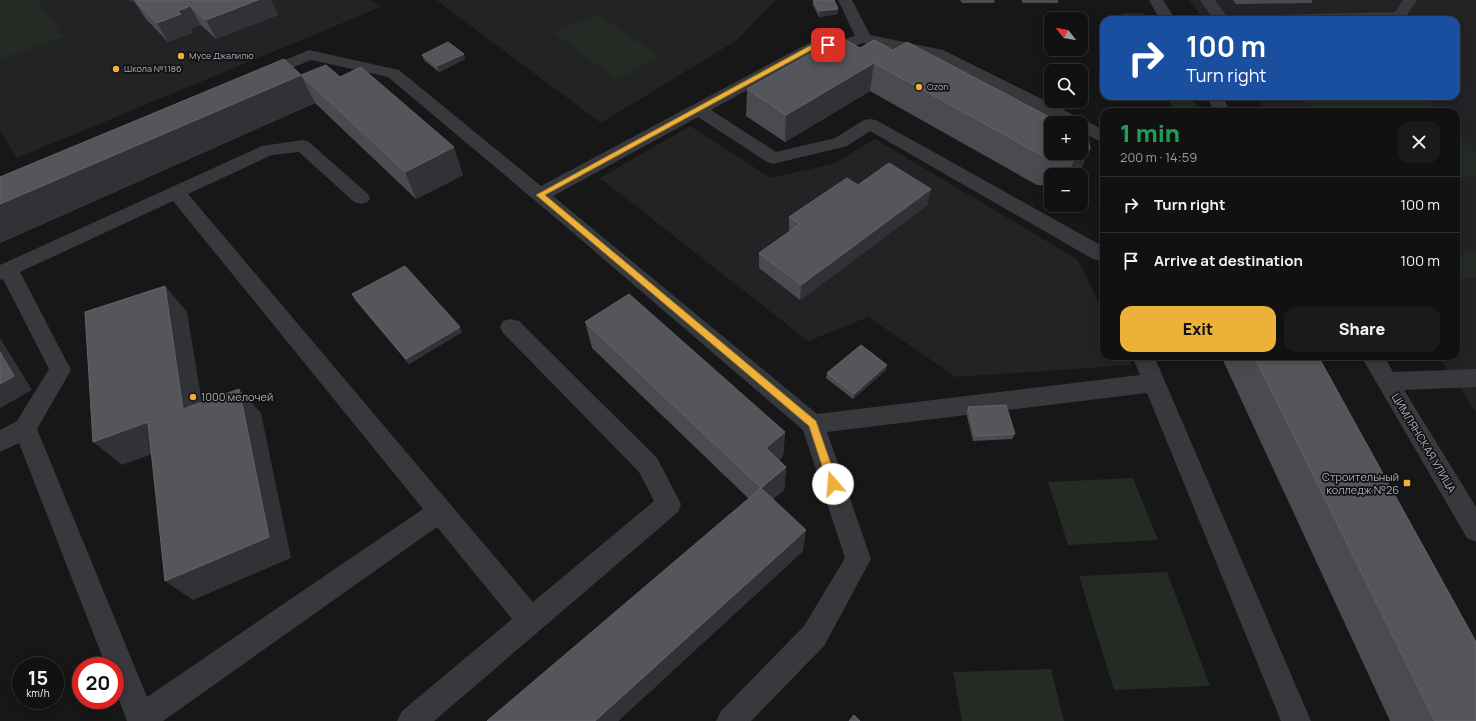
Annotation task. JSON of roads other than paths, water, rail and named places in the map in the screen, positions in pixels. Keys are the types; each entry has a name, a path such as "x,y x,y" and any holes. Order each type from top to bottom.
{"street":[{"path":"845,0 864,38"},
{"path":"1156,0 1166,16"},
{"path":"1207,0 1219,16"},
{"path":"1399,16 1410,0"},
{"path":"540,195 816,46 840,45 864,38 936,53 1062,116"},
{"path":"244,83 309,55 393,72 813,424 858,559 814,636 731,721"},
{"path":"698,109 773,158 841,142 870,124 1100,255"},
{"path":"1088,129 1100,135"},
{"path":"0,442 25,428 60,370 4,271 268,150 303,146 361,198"},
{"path":"176,192 531,621"},
{"path":"412,721 669,504 648,465 511,327"},
{"path":"1145,360 1296,721"},
{"name":"ЦИМЛЯНСКАЯ УЛИЦА","path":"1374,360 1476,530"},
{"path":"1387,381 1476,378"},
{"path":"813,424 1154,383"},
{"path":"25,428 142,720 440,511"}],"place":[{"name":"Мусе Джалилю","path":"181,56"},
{"name":"Школа №1186","path":"116,69"},
{"name":"Ozon","path":"919,87"},
{"name":"1000 мелочей","path":"193,397"},
{"name":"Строительный колледж №26","path":"1407,483"}]}
